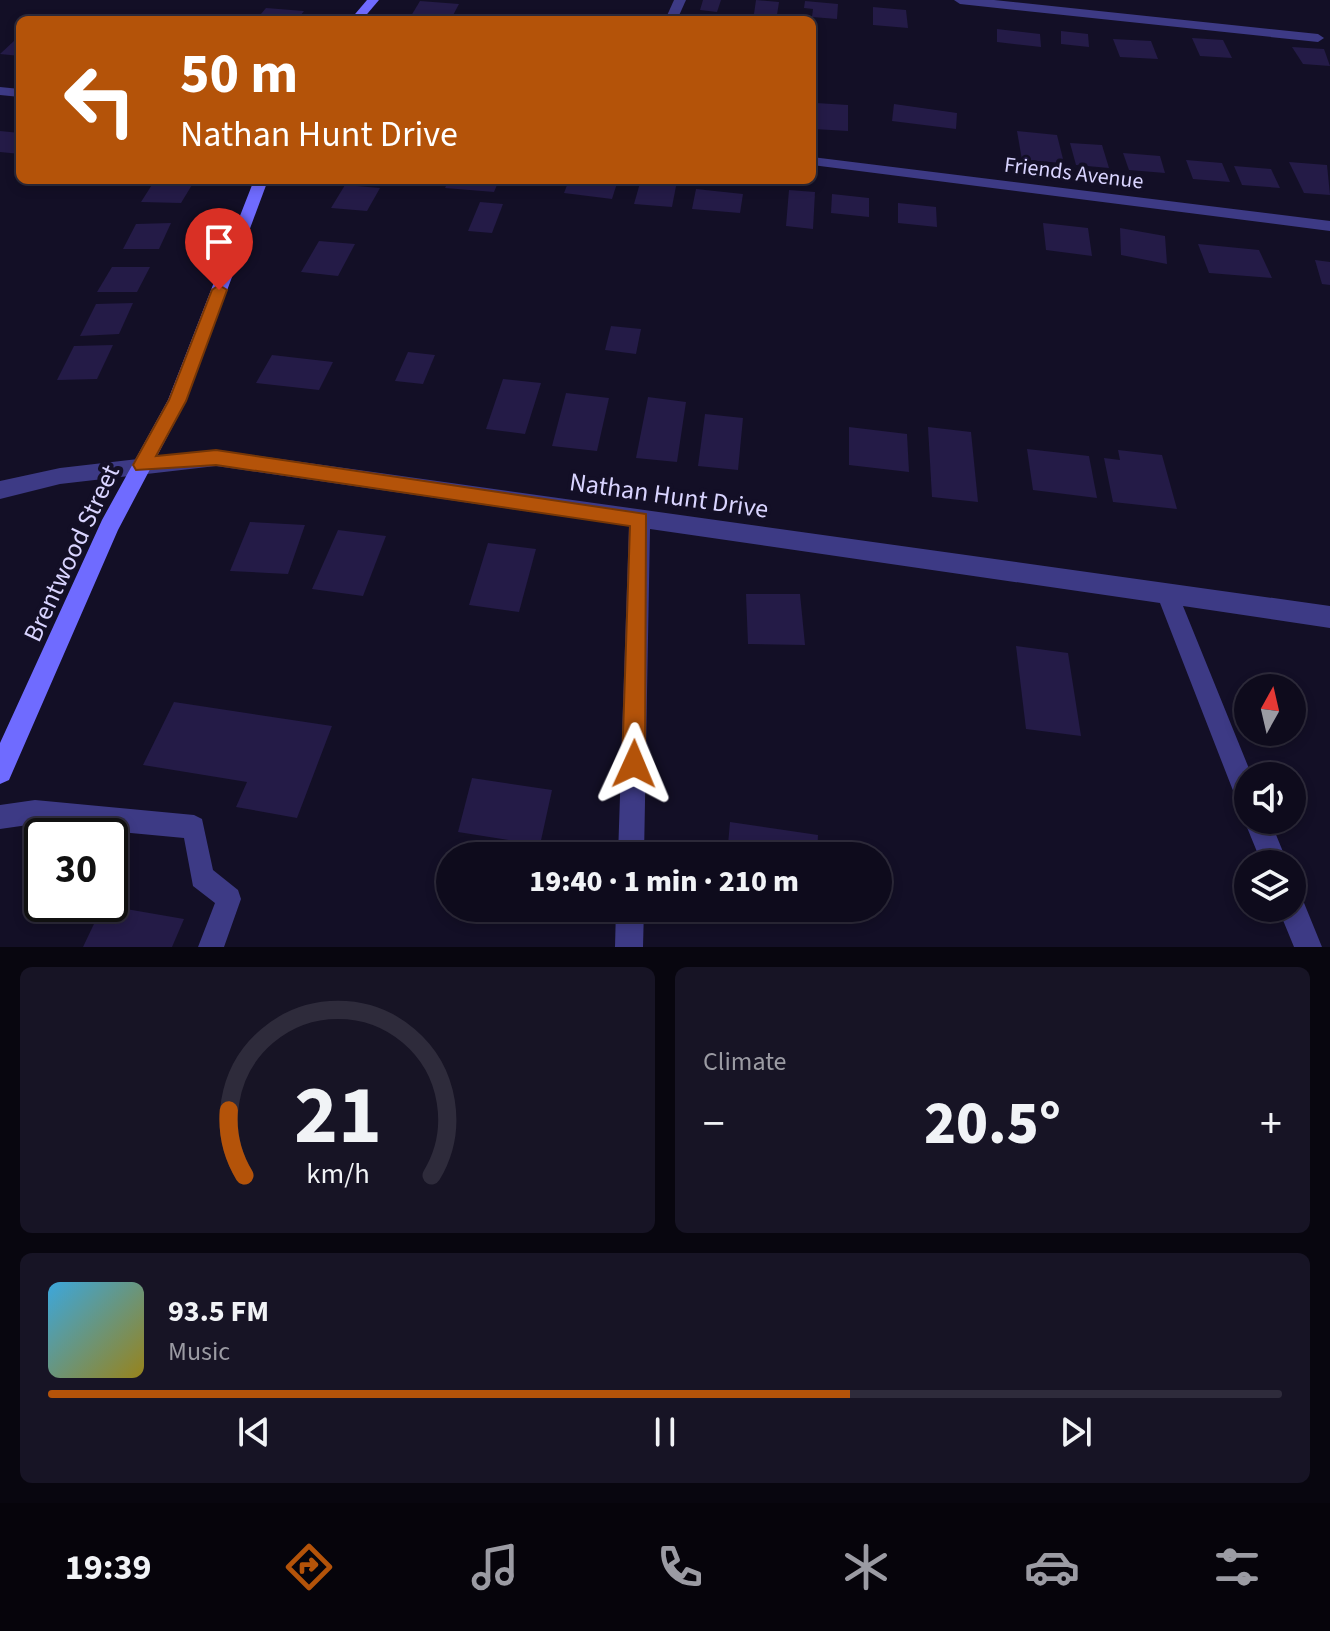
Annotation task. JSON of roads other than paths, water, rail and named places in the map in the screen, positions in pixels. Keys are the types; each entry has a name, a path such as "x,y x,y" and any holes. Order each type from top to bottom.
{"main road":[{"path":"359,16 373,0"},
{"name":"Brentwood Street","path":"0,771 109,526 177,401 259,184"}],"street":[{"path":"960,0 1318,38"},
{"name":"Friends Avenue","path":"816,162 1330,226"},
{"name":"Nathan Hunt Drive","path":"0,490 60,476 216,458 1330,617"},
{"path":"631,842 640,520"},
{"path":"1167,593 1234,762"},
{"path":"629,947 630,922"},
{"path":"1298,922 1308,947"}],"lane":[{"path":"0,817 35,812 194,827 202,877 229,899 211,947"}]}
